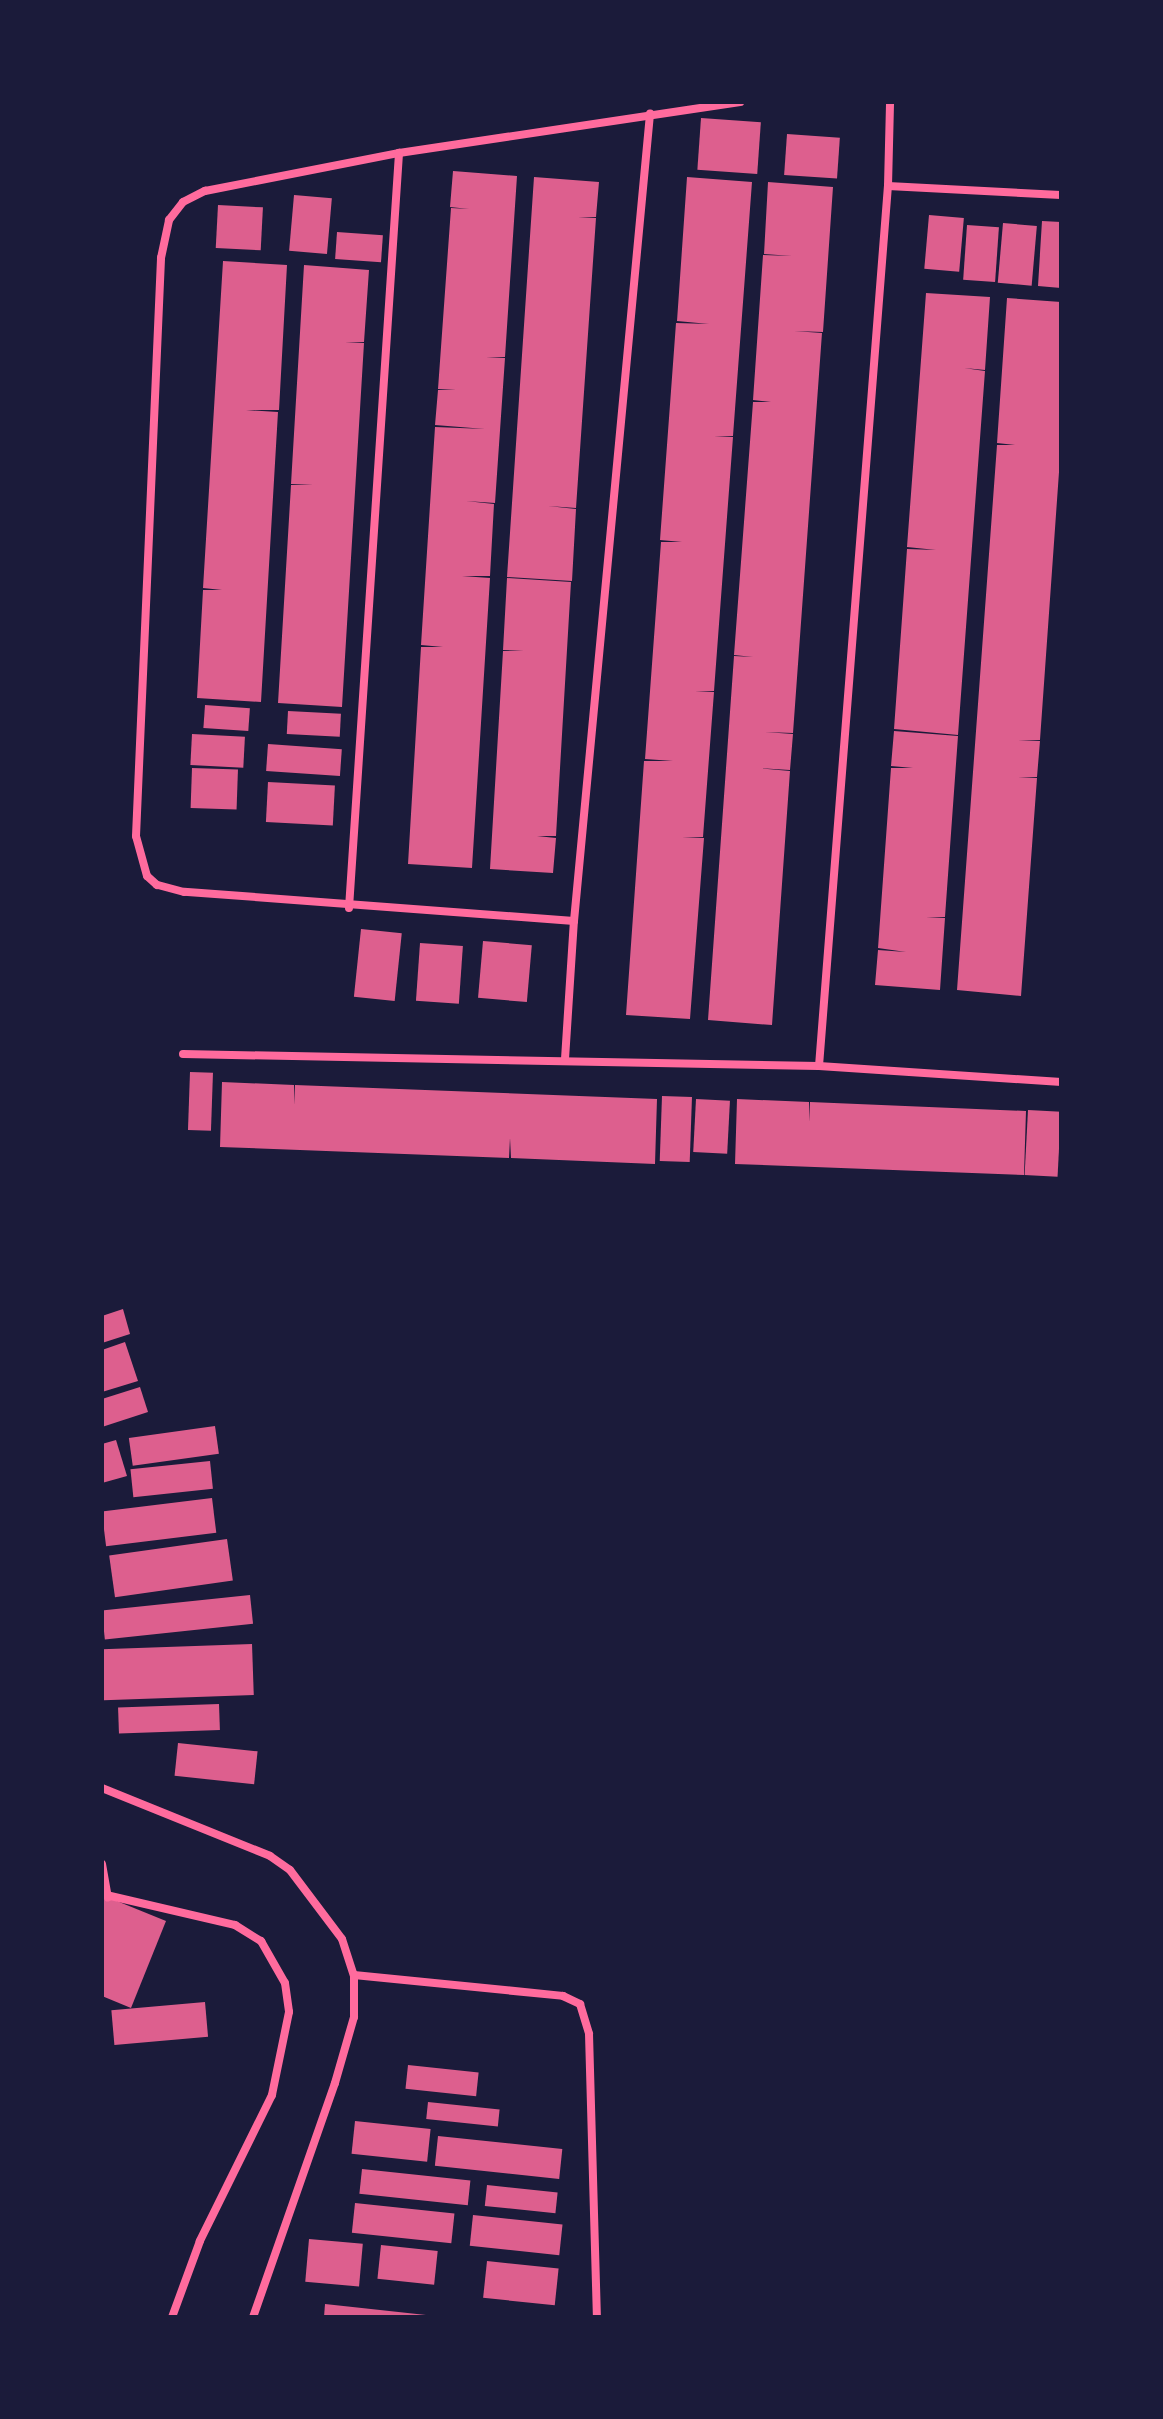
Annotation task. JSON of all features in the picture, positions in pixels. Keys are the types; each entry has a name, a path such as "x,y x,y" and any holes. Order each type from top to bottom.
{"street":[{"path":"574,921 349,908 184,892 157,885 142,867 136,836 161,258 169,220 183,202 205,191 399,153 740,102"},
{"path":"819,1066 888,186 890,102"},
{"path":"565,1059 574,921 650,114"},
{"path":"349,908 399,153"},
{"path":"888,186 1061,195"},
{"path":"183,1054 819,1066 1061,1082"},
{"path":"102,1788 270,1856 290,1870 342,1939 354,1975 354,2017 335,2083 253,2317"},
{"path":"102,1864 105,1896 235,1925 261,1941 285,1983 289,2012 272,2095 200,2241 172,2317"},
{"path":"354,1975 549,1994 580,2004 589,2034 597,2317"}],"building":[{"path":"701,118 761,122 757,174 697,170"},
{"path":"787,134 840,138 837,179 784,175"},
{"path":"453,171 517,176 505,357 486,357 505,358 495,503 466,501 494,504 490,576 462,576 490,578 472,868 408,864 421,647 443,647 421,645 435,427 485,429 435,425 438,390 456,390 438,389 451,208 469,209 450,207"},
{"path":"534,177 599,182 596,217 578,217 596,218 576,508 548,506 576,509 572,581 507,577"},
{"path":"687,177 752,182 733,436 714,436 733,437 714,691 695,691 714,692 703,837 682,837 704,838 690,1019 626,1015 644,761 673,761 645,759 661,542 682,542 660,540 676,323 709,324 677,321"},
{"path":"768,182 833,187 823,332 794,331 822,333 793,733 765,732 793,734 790,770 758,768 790,771 772,1025 708,1020 734,656 753,657 734,655 753,402 771,402 753,400 763,255 792,256 764,254"},
{"path":"294,195 332,198 327,254 289,251"},
{"path":"218,205 263,207 261,250 216,248"},
{"path":"929,215 964,218 959,272 924,269"},
{"path":"1042,221 1061,222 1061,288 1038,286"},
{"path":"1003,223 1037,226 1032,286 998,283"},
{"path":"967,225 999,227 995,282 963,280"},
{"path":"337,232 383,235 381,262 335,259"},
{"path":"223,261 287,265 279,410 246,410 278,412 261,702 197,698 203,590 222,590 203,588"},
{"path":"304,265 369,270 364,342 345,342 364,343 342,707 278,703 291,485 313,485 291,484"},
{"path":"926,293 990,297 985,370 964,368 985,371 958,735 894,729 907,549 936,550 907,547"},
{"path":"1007,298 1061,302 1061,444 1040,740 1018,740 1040,741 1037,777 1018,777 1037,778 1021,996 957,990 997,445 1015,445 997,443"},
{"path":"507,578 571,582 556,836 537,836 556,838 553,873 490,869 503,651 524,651 503,650"},
{"path":"205,705 250,708 248,731 203,728"},
{"path":"288,711 341,714 340,737 287,734"},
{"path":"894,731 958,736 945,917 926,917 945,918 940,990 875,985 878,950 906,952 878,948 891,768 913,768 891,766"},
{"path":"192,734 245,737 243,768 190,765"},
{"path":"268,744 342,749 340,776 266,771"},
{"path":"192,768 238,770 237,810 191,808"},
{"path":"268,782 335,786 333,825 266,822"},
{"path":"361,929 402,933 395,1001 354,997"},
{"path":"483,941 532,945 527,1002 478,998"},
{"path":"420,943 463,946 459,1004 416,1001"},
{"path":"190,1072 213,1073 211,1131 188,1130"},
{"path":"222,1082 294,1085 295,1105 295,1085 657,1099 655,1164 511,1158 510,1138 509,1158 220,1147"},
{"path":"662,1096 692,1097 690,1162 660,1161"},
{"path":"696,1099 730,1101 727,1154 693,1152"},
{"path":"737,1099 809,1102 809,1122 810,1102 1026,1111 1024,1175 735,1164"},
{"path":"1028,1110 1061,1112 1058,1177 1025,1175"},
{"path":"123,1309 130,1334 102,1343 102,1316"},
{"path":"125,1342 138,1381 102,1392 102,1350"},
{"path":"140,1387 148,1412 102,1427 102,1399"},
{"path":"215,1426 219,1454 133,1466 129,1438"},
{"path":"116,1440 127,1476 102,1483 102,1444"},
{"path":"210,1461 213,1489 133,1497 130,1469"},
{"path":"212,1498 216,1533 106,1546 102,1512"},
{"path":"227,1539 233,1581 115,1597 109,1556"},
{"path":"250,1595 253,1624 105,1639 102,1611"},
{"path":"252,1644 254,1695 104,1700 102,1649"},
{"path":"219,1704 220,1730 119,1734 118,1708"},
{"path":"178,1743 258,1751 254,1784 175,1776"},
{"path":"102,1895 166,1921 131,2008 102,1996"},
{"path":"205,2002 208,2037 114,2045 111,2010"},
{"path":"408,2065 479,2072 476,2096 405,2089"},
{"path":"428,2102 500,2110 498,2126 426,2119"},
{"path":"355,2121 431,2129 427,2162 352,2154"},
{"path":"438,2136 562,2149 559,2179 435,2166"},
{"path":"362,2169 470,2180 468,2205 359,2194"},
{"path":"487,2185 558,2192 555,2213 485,2206"},
{"path":"355,2203 454,2213 451,2243 352,2233"},
{"path":"473,2215 563,2224 559,2255 470,2246"},
{"path":"309,2239 363,2244 359,2287 305,2282"},
{"path":"381,2245 438,2251 434,2285 377,2279"},
{"path":"487,2261 559,2269 555,2305 483,2298"},
{"path":"325,2304 426,2315 426,2317 324,2317"}]}
